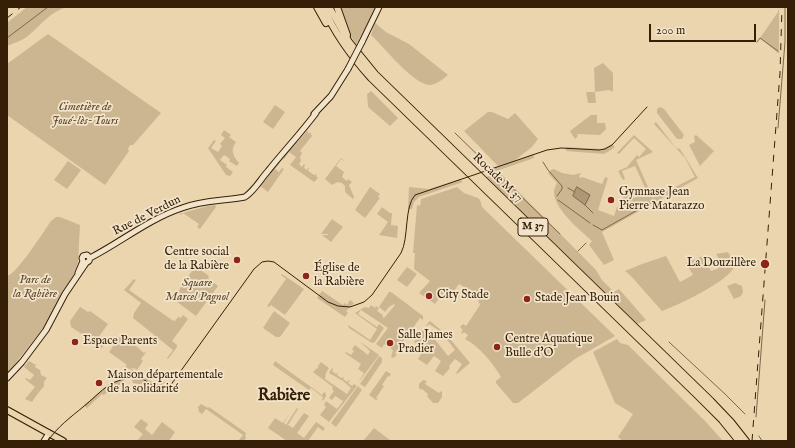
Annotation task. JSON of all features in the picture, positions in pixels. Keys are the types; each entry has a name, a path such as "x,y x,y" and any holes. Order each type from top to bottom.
{"highway":[{"path":"317,7 339,38"},
{"name":"Rocade M 37","path":"323,7 339,38 357,62 376,83 702,400 722,420 739,441"},
{"name":"Rocade M 37","path":"329,7 349,42 361,59 380,79 711,401 731,422 746,441"},
{"path":"337,7 349,42"}],"main road":[{"name":"Rue de Verdun","path":"7,379 46,330 60,303 87,261 156,220 181,208 202,202 245,197 256,187 331,96 348,69 379,7"},
{"path":"7,407 36,424 38,427"},
{"path":"7,410 63,441"},
{"path":"44,441 49,433"}],"green space":[{"path":"27,7 67,7 51,15 27,37 7,46 7,23"},
{"path":"339,7 376,7 356,45 346,26"},
{"path":"779,7 779,54 760,38 778,12"},
{"path":"375,23 386,32 409,44 448,75 432,85 422,83 398,64 371,35"},
{"name":"Cimetière de Joué-lès-Tours","path":"48,34 161,113 133,145 130,145 128,149 129,151 105,185 7,115 7,64"},
{"path":"603,63 613,73 613,92 609,90 595,92 594,68"},
{"path":"371,91 398,118 390,126 368,107 367,94"},
{"path":"586,92 595,92 596,103 588,103"},
{"path":"275,105 285,112 273,129 263,122"},
{"path":"660,107 664,109 684,135 682,139 677,139 657,113 657,109"},
{"path":"488,112 492,112 508,119 515,113 538,139 532,147 514,161 533,154 534,158 491,173 488,170 498,166 464,131"},
{"path":"591,115 597,115 597,123 605,123 606,129 600,135 577,134 578,136 575,139 570,131"},
{"path":"656,122 676,148 680,149 698,178 602,232 614,260 604,265 589,245 592,241 568,219 558,205 554,192 557,183 548,173 554,169 562,173 573,175 581,173 579,177 602,184 605,177 608,178 598,210 614,216 626,190 630,194 632,193 634,198 647,192 635,166 622,171 625,179 623,180 618,171 627,167 637,155 639,157 646,149 634,138 619,154 617,153 634,135 653,152 636,160 653,198 695,177 685,158 654,124"},
{"path":"224,130 231,135 229,137 236,142 233,148 233,153 239,163 237,166 229,161 230,159 224,155 220,160 233,172 230,176 226,175 208,148 214,140 216,141 211,148 218,152 222,146 220,144 225,138 221,135"},
{"path":"307,131 309,134 310,132 312,136 300,151 302,153 299,164 302,167 304,164 304,168 307,170 309,168 308,171 314,175 317,174 316,176 318,178 314,182 290,165 296,157 289,152 284,159 283,158"},
{"path":"696,135 714,151 700,166 689,145 695,142 694,136"},
{"path":"612,144 615,147 604,154 566,151 566,147 602,149"},
{"path":"281,157 280,162 275,169 279,172 282,168 284,169 268,192 260,186"},
{"path":"341,158 346,162 341,159 336,166 344,172 342,177 347,181 348,179 352,182 349,185 354,197 353,199 345,192 345,186 342,183 337,182 332,185 325,179"},
{"path":"68,161 81,170 67,189 54,180"},
{"path":"499,172 596,270 602,280 614,292 619,289 646,320 637,324 486,177"},
{"path":"460,179 463,182 419,197 414,202 412,209 408,209 409,187 429,189"},
{"path":"370,187 380,194 378,197 380,198 365,218 355,210"},
{"name":"Stade Jean Bouin","path":"457,187 464,193 478,198 482,207 615,336 575,359 518,403 513,403 496,383 496,381 501,377 494,366 480,350 465,339 468,335 464,332 462,334 461,332 463,330 460,327 463,324 466,326 480,305 478,300 469,292 470,291 459,284 452,294 454,296 449,293 444,295 442,294 435,304 419,293 430,281 414,269 415,253 413,253 417,205 420,206 421,199"},
{"path":"215,205 216,207 200,229 197,227 199,224 183,213 181,215 179,214 208,206"},
{"path":"382,207 392,213 391,225 398,226 397,238 379,235 388,222 377,214"},
{"name":"Parc de la Rabière","path":"56,217 60,217 80,225 78,263 74,274 44,327 7,374 7,276 11,274 23,261 51,221"},
{"path":"332,219 343,227 331,242 322,235 328,234 321,234"},
{"path":"728,252 735,264 732,270 725,277 704,291 662,311 625,271 666,256 680,282 693,275 686,263 703,256 711,271 723,265 716,254"},
{"path":"407,267 417,274 407,287 397,280"},
{"name":"Square Marcel Pagnol","path":"194,268 197,270 198,268 209,276 208,278 218,286 196,316 173,299"},
{"path":"282,274 304,289 285,315 271,305 269,307 267,306 286,279 281,275"},
{"path":"134,279 136,280 129,290 172,320 175,321 178,317 181,318 183,315 188,319 172,341 177,345 177,347 168,359 167,358 173,350 133,318 134,313 141,303 124,290"},
{"path":"735,283 742,286 743,292 741,296 734,299 727,286"},
{"path":"322,291 343,305 345,303 347,305 350,300 354,303 346,311 348,313 345,317 317,298"},
{"path":"389,292 423,316 423,320 420,318 395,353 397,355 393,358 391,357 393,350 384,344 382,348 376,344 388,328 361,310 358,314 377,327 379,324 384,328 375,342 372,343 349,328 348,325 370,340 377,329 355,313 365,307 369,308 371,305 375,308 376,306 379,308 377,311 383,315 382,316 384,318 395,305 394,304 389,307 385,312 379,307"},
{"path":"80,307 88,312 90,311 108,324 95,342 100,346 104,341 106,342 101,349 91,342 91,340 71,327 70,321"},
{"path":"274,311 290,323 280,337 276,337 263,328"},
{"path":"430,321 446,334 470,363 457,374 456,373 462,364 455,359 443,376 435,371 441,361 434,356 427,365 418,359 424,349 414,342 425,327 424,331 433,337 448,356 455,350 441,332 439,334 437,332 438,330 429,324 427,326 426,325"},
{"path":"122,334 144,353 147,351 141,359 143,361 137,370 134,368 129,369 125,367 127,365 109,352"},
{"path":"617,339 620,343 628,345 706,422 723,441 623,441 618,437 633,414 615,403 593,352"},
{"path":"359,341 379,355 358,383 364,373 358,369 361,364 345,353 346,352 351,355 354,351 352,349 355,345 368,355 370,351"},
{"path":"379,356 382,358 382,362 365,387 360,384"},
{"path":"29,361 36,365 35,367 40,370 41,375 47,378 44,382 44,386 32,402 25,399 35,387 25,379 30,380 34,375 24,367"},
{"path":"275,361 322,395 324,392 326,396 323,401 323,397 311,388 309,390 273,365"},
{"path":"321,362 329,368 325,379 347,394 351,388 343,381 329,373 332,368 332,371 336,374 338,372 337,375 341,378 344,377 343,379 347,382 350,380 348,383 352,386 354,384 357,386 329,422 320,415 326,407 324,405 326,401 337,409 343,401 335,396 332,400 329,398 334,391 332,389 333,387 313,372 318,368"},
{"path":"132,369 157,384 166,381 156,392 145,385 133,383 130,370"},
{"path":"386,371 391,374 382,385 384,386 376,398 378,399 376,400 369,395"},
{"path":"124,379 124,384 113,387 104,395 102,394 87,408 84,405 108,385"},
{"path":"423,380 427,381 425,384 439,393 441,391 442,392 442,397 438,403 433,403 427,396 428,394 419,388 419,384"},
{"path":"358,386 362,390 336,427 331,423"},
{"path":"201,404 208,408 209,407 246,433 245,440 239,440 243,435 206,409 202,414 199,412 198,407"},
{"path":"297,408 298,409 288,425 293,428 304,413 309,416 297,433 304,438 316,422 325,428 323,431 318,427 308,441 287,441 268,428 275,418 283,423 289,414 284,423 286,425"},
{"path":"141,419 148,424 145,429 152,435 162,422 175,432 169,441 137,441 143,434 134,427"},
{"path":"374,428 390,440 390,441 363,441"}],"shaded area":[{"path":"577,187 590,195 585,205 573,196"}],"waterway":[{"path":"7,38 48,7"},
{"path":"778,128 785,42 785,7"},
{"path":"757,42 760,38 778,51"},
{"path":"455,133 487,164"},
{"path":"543,162 562,186 562,189 557,196"},
{"path":"502,178 560,234"},
{"path":"568,188 575,192"},
{"path":"558,200 590,223"},
{"path":"593,225 602,230 650,203"},
{"path":"585,205 593,213"},
{"path":"578,251 586,243"},
{"path":"756,417 765,300"},
{"path":"669,342 745,414"},
{"path":"759,436 762,441"}],"tram line":[{"path":"48,441 64,422 106,387 115,382 126,378 136,377 141,378 157,387 165,388 170,386 254,269 262,262 274,262 328,302 338,306 350,307 364,302 372,295 401,253 405,239 409,207 415,195 547,150 561,148 605,149 612,145 647,107"}],"railway":[{"path":"7,18 21,7"},
{"path":"752,441 780,73 782,7"}],"place":[{"name":"Gymnase Jean Pierre Matarazzo","path":"611,200"},
{"name":"Centre social de la Rabière","path":"237,260"},
{"name":"La Douzillère","path":"765,264"},
{"name":"Église de la Rabière","path":"306,276"},
{"name":"City Stade","path":"429,296"},
{"name":"Stade Jean Bouin","path":"527,299"},
{"name":"Espace Parents","path":"75,342"},
{"name":"Salle James Pradier","path":"390,343"},
{"name":"Centre Aquatique Bulle d'O","path":"497,347"},
{"name":"Maison départementale de la solidarité","path":"99,383"}],"district":[{"name":"Rabière","path":"284,397"}]}
